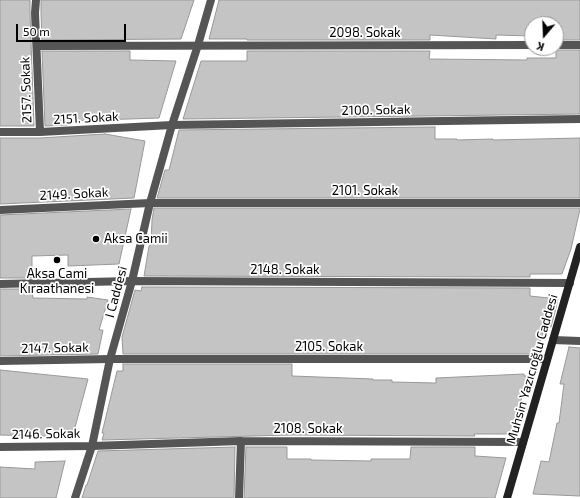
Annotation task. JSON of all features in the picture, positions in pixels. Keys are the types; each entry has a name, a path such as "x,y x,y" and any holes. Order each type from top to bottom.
{"main road":[{"name":"Muhsin Yazıcıoğlu Caddesi","path":"506,498 580,247"}],"street":[{"name":"2157. Sokak","path":"36,0 40,132"},
{"name":"I Caddesi","path":"74,498 92,446 110,360 132,281 150,203 172,125 198,46 211,0"},
{"name":"2098. Sokak","path":"37,46 524,45"},
{"path":"564,45 580,45"},
{"name":"2100. Sokak","path":"172,125 580,120"},
{"name":"2151. Sokak","path":"0,132 40,132 172,125"},
{"name":"2101. Sokak","path":"150,203 580,203"},
{"name":"2149. Sokak","path":"0,210 150,203"},
{"name":"2148. Sokak","path":"0,284 132,281 570,283"},
{"path":"553,340 580,341"},
{"name":"2105. Sokak","path":"110,360 547,359"},
{"name":"2147. Sokak","path":"0,361 110,360"},
{"path":"239,498 241,441"},
{"name":"2108. Sokak","path":"92,446 241,441 523,442"},
{"name":"2146. Sokak","path":"0,447 92,446"}],"building":[{"path":"0,0 30,0 34,126 0,126"},
{"path":"41,0 194,0 181,39 42,40"},
{"path":"219,0 580,0 580,40 564,40 564,16 524,16 524,36 496,35 496,39 430,35 430,40 209,39"},
{"path":"564,50 580,50 580,114 183,119 201,61 247,61 247,51 430,51 429,59 527,60 527,58 556,58 556,56 564,56"},
{"path":"42,51 130,51 130,60 176,61 159,118 67,121 67,125 45,126"},
{"path":"435,127 435,139 493,140 580,138 580,198 157,198 165,170 169,170 179,130"},
{"path":"105,134 145,141 134,198 0,204 0,138 40,138"},
{"path":"154,208 580,209 571,249 562,274 530,274 530,277 144,276 149,246 151,245"},
{"path":"131,209 119,264 68,266 68,255 32,256 32,278 0,278 0,215"},
{"path":"142,287 530,288 530,296 558,299 551,327 545,326 537,353 534,354 123,354 122,337 135,290 141,291"},
{"path":"0,289 32,289 33,298 87,299 87,297 108,300 99,330 103,330 98,354 0,356"},
{"path":"569,347 580,348 580,496 533,494 541,461 549,462 557,423 559,423 564,384 560,384"},
{"path":"123,364 292,364 292,376 392,380 392,382 436,383 436,378 524,374 524,376 529,376 519,406 523,406 514,434 474,434 475,436 291,435 102,440 104,433 102,433 117,371 123,371"},
{"path":"0,370 88,379 73,435 0,435"},
{"path":"235,447 234,498 82,498 98,451"},
{"path":"246,447 287,447 287,459 371,461 371,459 410,459 411,447 475,447 475,456 506,458 495,498 244,498"},
{"path":"65,461 56,498 0,498 0,467 35,469 35,462"}],"place":[{"name":"Aksa Camii","path":"96,239"},
{"name":"Aksa Cami Kıraathanesi","path":"57,260"}]}
